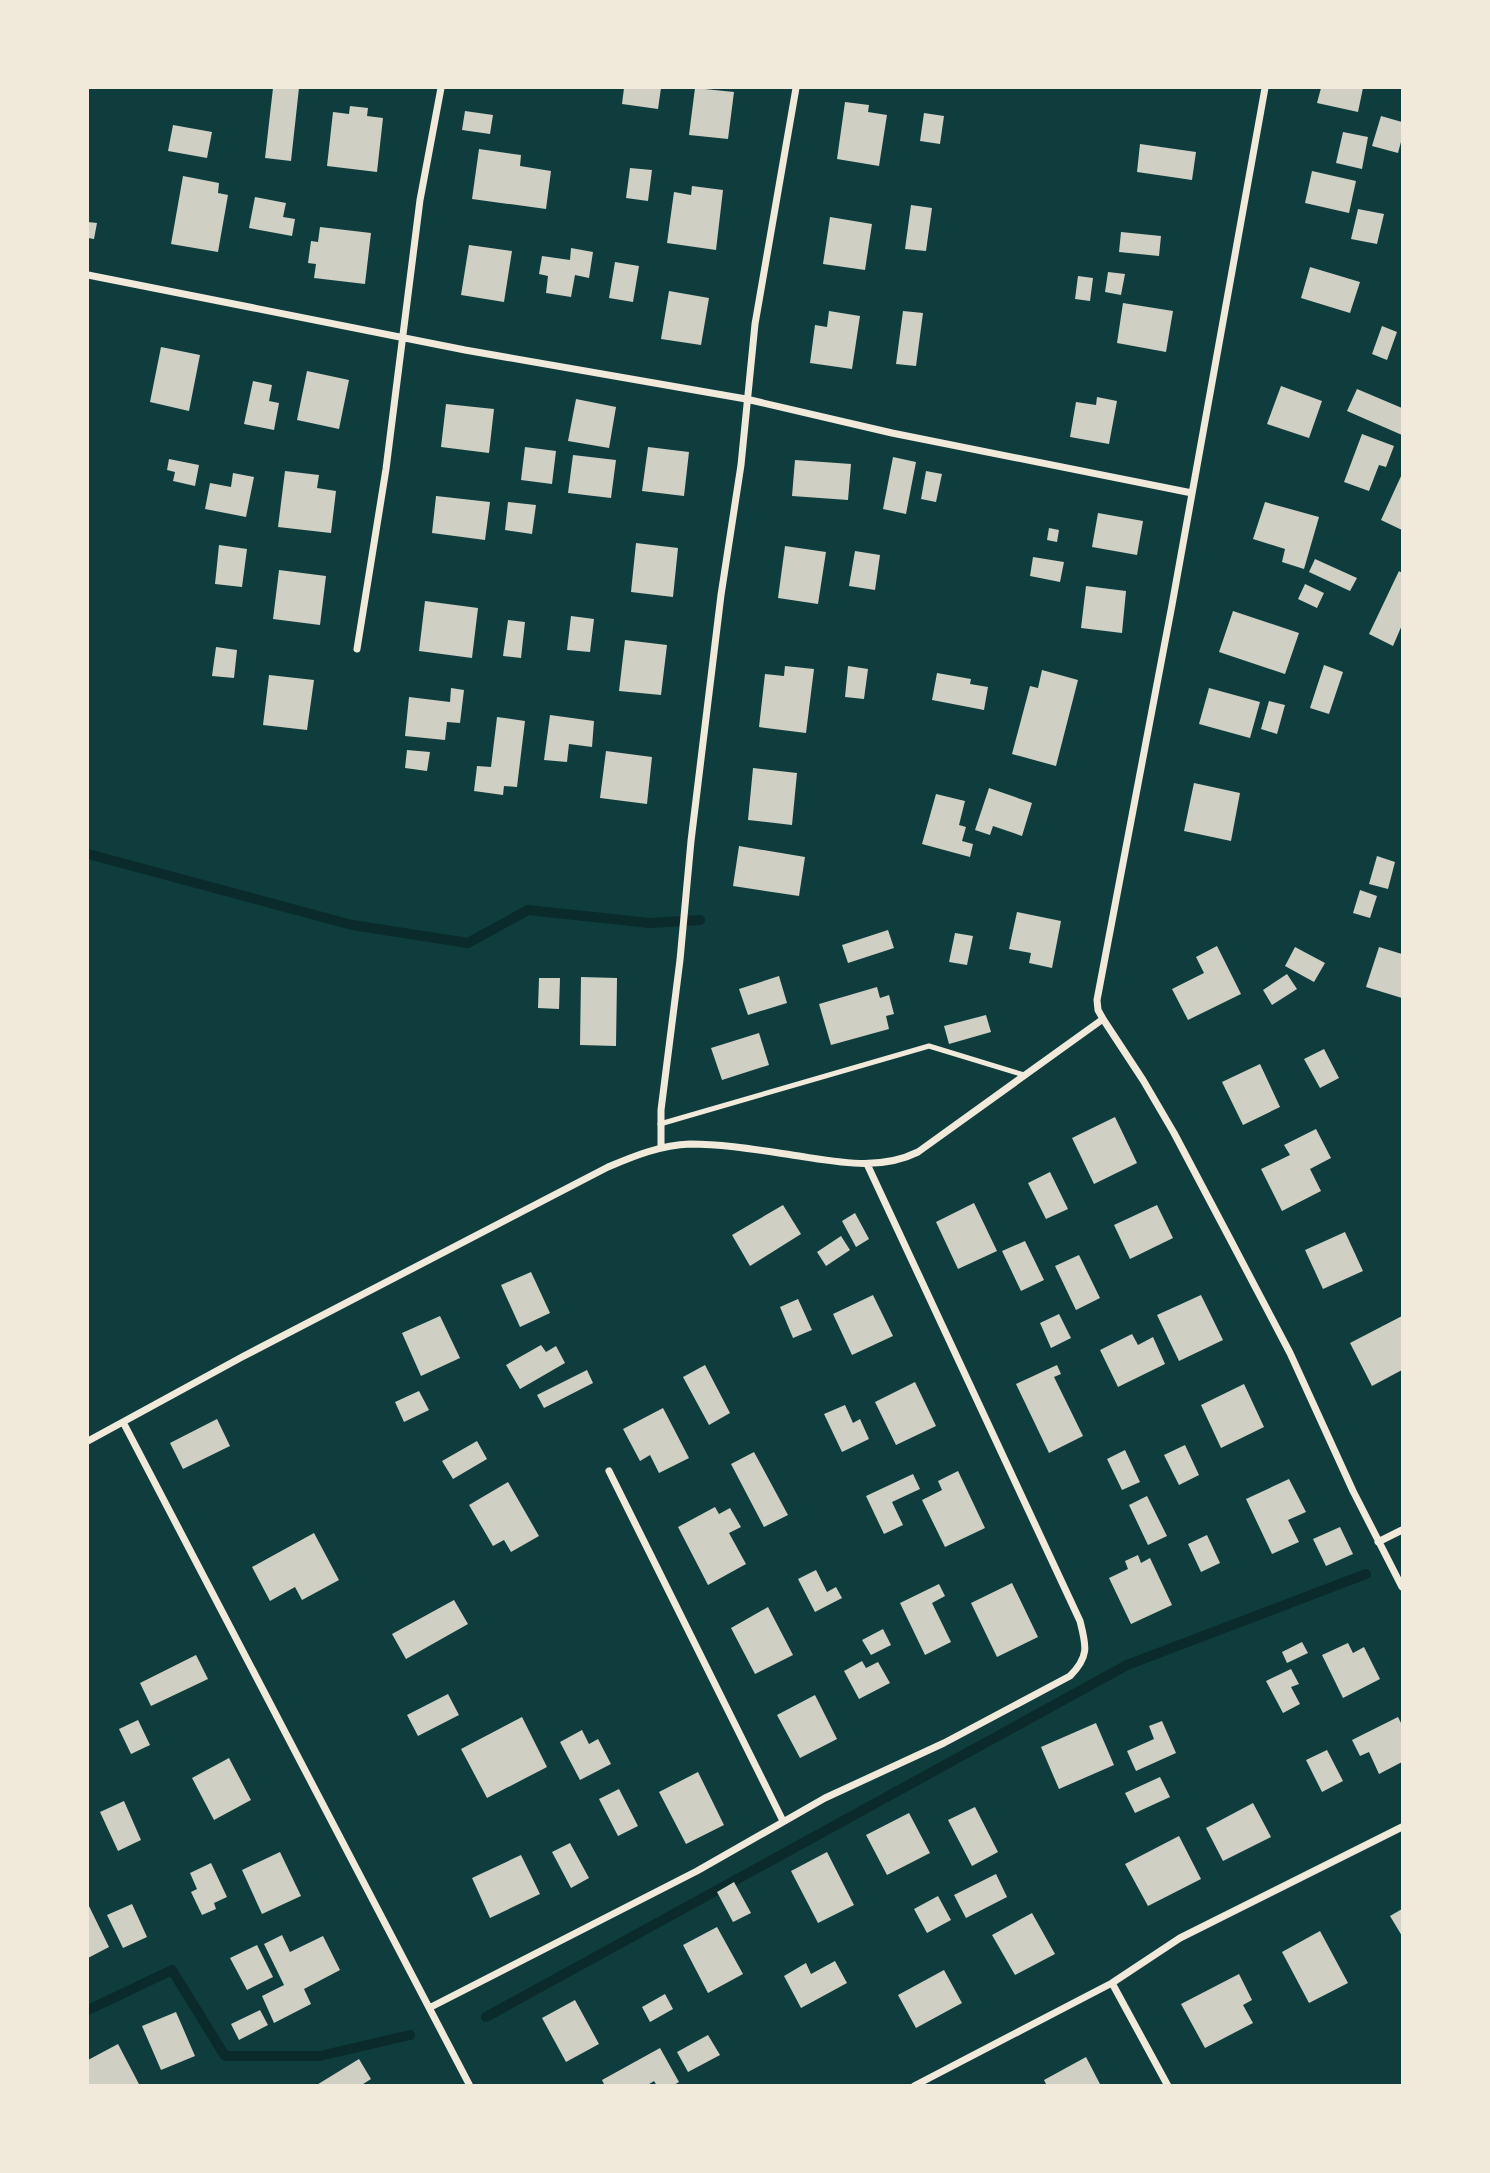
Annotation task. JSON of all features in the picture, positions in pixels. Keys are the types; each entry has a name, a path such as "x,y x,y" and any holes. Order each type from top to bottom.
{"street":[{"path":"357,649 385,482 420,200 441,88"},
{"path":"661,1147 660,1124 680,960 698,774 741,464 746,399 761,285 796,88"},
{"path":"1265,88 1192,493 1098,986 1098,1010 1143,1080 1216,1214 1296,1366 1378,1542 1402,1587"},
{"path":"88,275 402,338 746,399 892,433 1192,493"},
{"path":"88,1441 242,1357 608,1167 661,1147 688,1144 834,1162 867,1164 896,1161 918,1152 1103,1019"},
{"path":"430,2007 697,1871 825,1798 944,1743 1040,1693 1070,1676 1080,1666 1086,1649 1080,1621 867,1164"},
{"path":"123,1422 470,2085"},
{"path":"609,1471 783,1821"},
{"path":"1378,1542 1402,1530"},
{"path":"914,2085 1112,1983 1180,1938 1402,1827"},
{"path":"1112,1983 1168,2085"}],"lane":[{"path":"660,1124 929,1046 1024,1075"}],"building":[{"path":"273,88 299,88 291,161 265,158"},
{"path":"624,88 661,88 658,109 622,104"},
{"path":"695,88 734,92 728,139 689,135"},
{"path":"1321,88 1363,88 1358,112 1317,103"},
{"path":"845,102 869,105 868,112 887,115 879,166 837,159"},
{"path":"350,106 368,108 367,116 383,118 377,172 327,166 333,112 349,114"},
{"path":"465,111 493,115 490,134 462,130"},
{"path":"924,113 944,116 940,144 920,141"},
{"path":"1381,116 1402,122 1398,153 1372,146"},
{"path":"173,125 212,132 207,158 168,151"},
{"path":"1343,132 1368,137 1362,169 1336,163"},
{"path":"1140,144 1196,152 1192,180 1137,172"},
{"path":"479,149 521,155 520,166 551,171 546,209 472,199"},
{"path":"630,168 652,170 648,201 626,198"},
{"path":"1312,171 1356,181 1349,213 1305,203"},
{"path":"183,176 219,183 218,193 228,195 218,252 171,244"},
{"path":"692,186 723,190 716,250 667,243 674,192 691,195"},
{"path":"255,197 286,203 283,217 295,219 292,236 249,228"},
{"path":"911,205 932,208 926,251 905,249"},
{"path":"1358,209 1384,214 1377,244 1351,239"},
{"path":"830,217 872,224 865,270 823,264"},
{"path":"88,222 97,223 94,239 88,238"},
{"path":"320,227 371,233 365,284 314,278 316,264 308,263 311,241 318,242"},
{"path":"1121,232 1161,236 1159,256 1119,252"},
{"path":"469,245 512,251 504,302 461,295"},
{"path":"571,248 593,252 589,278 575,275 571,297 546,293 548,276 539,274 542,256 570,260"},
{"path":"615,262 639,266 633,302 609,298"},
{"path":"1310,267 1360,282 1350,313 1301,298"},
{"path":"1108,272 1125,274 1121,295 1105,292"},
{"path":"1078,276 1093,278 1090,301 1075,299"},
{"path":"669,291 709,298 701,345 661,339"},
{"path":"1123,303 1173,311 1166,352 1117,343"},
{"path":"829,311 860,316 852,369 810,363 815,325 827,327"},
{"path":"903,311 923,313 916,366 896,364"},
{"path":"1382,326 1397,332 1387,360 1372,354"},
{"path":"161,347 200,355 189,411 150,402"},
{"path":"307,371 349,380 339,429 297,420"},
{"path":"253,381 272,385 269,401 279,403 274,430 244,424"},
{"path":"1281,386 1322,401 1309,438 1267,424"},
{"path":"1357,389 1402,408 1402,435 1347,411"},
{"path":"1097,397 1117,401 1109,444 1070,437 1076,402 1096,405"},
{"path":"576,399 616,407 609,448 568,441"},
{"path":"446,404 494,409 489,453 441,447"},
{"path":"1362,434 1394,446 1386,467 1379,465 1369,491 1344,482"},
{"path":"525,447 556,451 552,484 521,480"},
{"path":"648,447 689,452 684,496 642,491"},
{"path":"573,455 616,460 611,498 568,493"},
{"path":"893,457 916,462 906,514 883,509"},
{"path":"169,459 199,465 195,486 173,481 175,472 167,470"},
{"path":"795,460 851,464 848,500 792,496"},
{"path":"285,471 319,475 317,488 336,491 331,533 278,527"},
{"path":"926,471 942,474 936,502 921,499"},
{"path":"233,473 254,477 246,517 205,509 210,483 231,487"},
{"path":"1402,474 1402,530 1381,520"},
{"path":"436,496 490,502 485,540 432,533"},
{"path":"508,502 536,505 532,534 505,530"},
{"path":"1265,502 1319,517 1304,569 1282,562 1285,549 1253,539"},
{"path":"1098,513 1143,521 1137,555 1092,547"},
{"path":"1049,528 1059,530 1057,542 1047,540"},
{"path":"636,543 678,548 673,597 631,592"},
{"path":"219,545 247,549 242,587 215,584"},
{"path":"785,546 826,552 818,604 778,598"},
{"path":"855,551 880,555 875,590 849,586"},
{"path":"1033,557 1064,562 1060,582 1030,576"},
{"path":"1315,559 1357,578 1350,591 1309,572"},
{"path":"279,570 326,576 320,625 273,619"},
{"path":"1399,571 1402,573 1402,625 1393,646 1369,634"},
{"path":"1305,584 1324,593 1317,608 1298,599"},
{"path":"1086,586 1126,591 1122,633 1081,628"},
{"path":"425,601 478,608 472,658 419,651"},
{"path":"1233,611 1299,633 1285,674 1219,652"},
{"path":"571,616 594,619 590,652 567,650"},
{"path":"508,620 525,622 521,658 503,656"},
{"path":"625,640 667,645 661,695 619,691"},
{"path":"216,647 237,650 234,678 212,676"},
{"path":"1324,665 1343,672 1329,714 1310,708"},
{"path":"785,666 814,669 806,733 759,727 765,674 784,676"},
{"path":"848,666 868,669 864,699 845,697"},
{"path":"1042,670 1078,680 1056,766 1012,754 1030,686 1038,688"},
{"path":"937,673 971,679 970,684 988,687 984,710 932,700"},
{"path":"269,675 314,680 307,730 263,725"},
{"path":"451,688 464,690 460,723 447,722 445,740 405,736 409,697 450,702"},
{"path":"1209,688 1260,702 1250,738 1199,724"},
{"path":"1269,701 1285,705 1277,734 1261,729"},
{"path":"550,715 594,721 592,747 569,744 567,762 544,760"},
{"path":"497,717 525,721 517,787 504,786 503,795 474,791 477,766 491,767"},
{"path":"407,750 430,752 427,771 405,768"},
{"path":"606,751 652,757 647,804 600,798"},
{"path":"753,768 797,773 792,825 748,820"},
{"path":"1194,783 1240,793 1231,841 1184,831"},
{"path":"989,788 1032,803 1022,836 993,826 990,835 975,830"},
{"path":"936,794 965,801 959,825 966,827 962,841 973,844 970,857 922,844"},
{"path":"739,846 805,857 799,896 733,886"},
{"path":"1377,856 1395,862 1388,889 1369,884"},
{"path":"1360,890 1377,896 1370,918 1353,913"},
{"path":"1017,912 1061,921 1052,968 1029,963 1031,953 1009,949"},
{"path":"888,930 894,948 848,963 842,945"},
{"path":"955,933 973,936 967,965 949,962"},
{"path":"1217,946 1241,994 1188,1020 1172,989 1204,973 1196,957"},
{"path":"1295,947 1325,963 1314,982 1285,966"},
{"path":"1379,947 1402,954 1402,998 1366,987"},
{"path":"1287,974 1297,989 1272,1005 1263,990"},
{"path":"779,976 787,1003 748,1015 739,989"},
{"path":"581,977 617,978 616,1046 580,1045"},
{"path":"539,978 560,978 559,1009 538,1008"},
{"path":"877,987 880,998 889,995 894,1014 886,1016 889,1029 831,1045 819,1004"},
{"path":"986,1015 991,1032 949,1044 944,1026"},
{"path":"759,1033 769,1065 722,1080 711,1048"},
{"path":"1324,1049 1339,1078 1320,1088 1304,1059"},
{"path":"1260,1064 1280,1107 1243,1125 1222,1082"},
{"path":"1115,1117 1137,1163 1094,1184 1072,1138"},
{"path":"1316,1129 1331,1158 1310,1169 1321,1191 1282,1211 1261,1169 1290,1155 1284,1145"},
{"path":"1050,1172 1068,1209 1046,1219 1028,1183"},
{"path":"974,1203 997,1251 958,1269 936,1222"},
{"path":"783,1205 801,1234 750,1266 732,1235"},
{"path":"1157,1205 1173,1238 1130,1259 1114,1225"},
{"path":"855,1213 869,1239 856,1247 842,1221"},
{"path":"1345,1232 1363,1271 1323,1289 1305,1250"},
{"path":"841,1236 850,1250 826,1266 817,1252"},
{"path":"1025,1241 1044,1280 1021,1291 1002,1251"},
{"path":"1079,1255 1100,1298 1076,1310 1055,1266"},
{"path":"531,1272 550,1313 520,1327 501,1285"},
{"path":"873,1295 893,1336 852,1355 833,1314"},
{"path":"1201,1295 1223,1340 1179,1361 1157,1315"},
{"path":"798,1299 812,1330 793,1338 780,1307"},
{"path":"1059,1314 1071,1338 1051,1348 1040,1323"},
{"path":"440,1316 460,1358 421,1376 402,1333"},
{"path":"1402,1316 1402,1370 1372,1386 1350,1343"},
{"path":"1132,1334 1138,1345 1153,1337 1165,1364 1118,1387 1100,1350"},
{"path":"541,1345 546,1352 556,1346 565,1363 520,1389 506,1365"},
{"path":"705,1365 730,1413 709,1425 683,1377"},
{"path":"1057,1365 1061,1374 1054,1377 1083,1436 1049,1453 1016,1384"},
{"path":"587,1370 593,1383 544,1408 537,1395"},
{"path":"915,1382 936,1426 896,1445 875,1402"},
{"path":"1244,1384 1264,1427 1221,1448 1201,1405"},
{"path":"419,1391 429,1410 404,1422 395,1402"},
{"path":"845,1405 853,1423 860,1419 869,1439 842,1452 824,1414"},
{"path":"663,1408 689,1458 659,1473 650,1455 640,1461 623,1429"},
{"path":"217,1419 230,1446 183,1469 170,1443"},
{"path":"477,1441 487,1459 453,1479 442,1461"},
{"path":"1185,1445 1199,1475 1179,1485 1164,1455"},
{"path":"1125,1450 1140,1482 1122,1490 1107,1459"},
{"path":"754,1452 788,1515 764,1527 731,1464"},
{"path":"958,1471 985,1528 945,1547 922,1500 942,1490 938,1481"},
{"path":"913,1474 920,1489 892,1502 903,1525 884,1534 866,1496"},
{"path":"1289,1479 1306,1512 1288,1520 1299,1542 1272,1554 1246,1499"},
{"path":"508,1482 539,1536 511,1552 504,1540 493,1546 469,1505"},
{"path":"1147,1496 1167,1536 1148,1545 1129,1505"},
{"path":"715,1507 719,1514 730,1508 741,1527 729,1533 746,1564 708,1585 678,1527"},
{"path":"1340,1527 1353,1554 1326,1566 1313,1539"},
{"path":"314,1533 339,1580 302,1600 295,1587 270,1601 252,1567"},
{"path":"1207,1535 1220,1563 1201,1572 1188,1544"},
{"path":"1138,1555 1141,1563 1150,1558 1172,1605 1131,1624 1109,1578 1128,1569 1125,1561"},
{"path":"816,1570 827,1592 836,1587 842,1598 815,1612 798,1579"},
{"path":"1012,1583 1038,1637 997,1657 971,1603"},
{"path":"939,1584 945,1596 932,1603 951,1642 925,1655 900,1603"},
{"path":"454,1600 468,1624 406,1659 392,1634"},
{"path":"768,1607 793,1655 755,1674 731,1628"},
{"path":"883,1629 891,1645 871,1655 862,1640"},
{"path":"1302,1642 1308,1653 1287,1663 1282,1652"},
{"path":"1348,1643 1353,1653 1364,1647 1380,1679 1343,1698 1322,1655"},
{"path":"196,1655 208,1679 151,1706 140,1683"},
{"path":"862,1661 866,1668 878,1662 890,1683 859,1699 844,1671"},
{"path":"1291,1669 1299,1684 1291,1687 1300,1704 1283,1713 1266,1681"},
{"path":"448,1694 459,1715 418,1736 407,1715"},
{"path":"815,1695 837,1739 800,1758 777,1715"},
{"path":"522,1717 547,1767 487,1798 461,1749"},
{"path":"1398,1717 1402,1725 1402,1762 1379,1774 1369,1752 1360,1756 1352,1740"},
{"path":"138,1720 150,1745 131,1754 119,1729"},
{"path":"1162,1721 1176,1753 1136,1771 1127,1751 1154,1739 1149,1726"},
{"path":"1096,1723 1114,1765 1059,1789 1041,1747"},
{"path":"582,1730 589,1744 598,1739 611,1764 580,1780 560,1742"},
{"path":"1327,1750 1343,1781 1322,1792 1306,1760"},
{"path":"229,1758 251,1800 214,1820 192,1778"},
{"path":"698,1772 724,1825 686,1844 659,1792"},
{"path":"1160,1777 1170,1797 1135,1813 1125,1793"},
{"path":"619,1789 638,1826 618,1836 599,1799"},
{"path":"124,1801 141,1840 118,1851 100,1812"},
{"path":"1253,1803 1271,1837 1223,1861 1206,1828"},
{"path":"975,1807 998,1852 972,1866 948,1820"},
{"path":"909,1813 930,1853 887,1875 866,1835"},
{"path":"1179,1836 1201,1879 1148,1906 1125,1864"},
{"path":"570,1843 589,1878 571,1888 552,1852"},
{"path":"280,1852 301,1896 262,1914 242,1870"},
{"path":"827,1852 854,1905 818,1923 791,1871"},
{"path":"521,1855 540,1894 490,1918 472,1878"},
{"path":"211,1863 227,1897 214,1903 216,1909 202,1915 191,1892 197,1889 190,1873"},
{"path":"996,1874 1007,1897 966,1918 954,1895"},
{"path":"734,1882 751,1913 733,1922 717,1892"},
{"path":"938,1896 951,1920 927,1933 914,1909"},
{"path":"88,1904 109,1947 88,1958"},
{"path":"132,1904 147,1937 123,1948 107,1915"},
{"path":"1402,1909 1402,1936 1390,1916"},
{"path":"1032,1913 1055,1954 1015,1975 992,1935"},
{"path":"717,1927 743,1974 708,1993 683,1945"},
{"path":"1320,1931 1348,1983 1309,2003 1282,1952"},
{"path":"282,1935 290,1952 323,1936 340,1970 304,1989 311,2004 274,2023 262,1996 284,1985 264,1944"},
{"path":"257,1945 273,1977 247,1990 230,1958"},
{"path":"835,1961 847,1983 801,2008 784,1976 806,1963 811,1974"},
{"path":"944,1970 962,2003 916,2028 898,1995"},
{"path":"1239,1974 1252,2000 1243,2005 1253,2023 1205,2048 1181,2004"},
{"path":"665,1994 673,2009 650,2022 642,2007"},
{"path":"575,2000 599,2044 566,2062 542,2018"},
{"path":"260,2010 268,2025 239,2040 231,2024"},
{"path":"176,2012 195,2056 161,2070 142,2026"},
{"path":"708,2035 720,2055 688,2072 677,2052"},
{"path":"118,2044 140,2086 88,2086 88,2060"},
{"path":"660,2048 679,2082 672,2086 657,2086 654,2081 646,2086 605,2086 602,2080"},
{"path":"1086,2057 1101,2086 1047,2086 1044,2080"},
{"path":"359,2059 371,2079 360,2086 315,2086"}],"waterway":[{"path":"88,854 352,925 468,943 528,910 650,923 700,920"},
{"path":"486,2017 1127,1665 1366,1574"},
{"path":"88,2010 172,1970 225,2056 320,2056 410,2035"}]}
